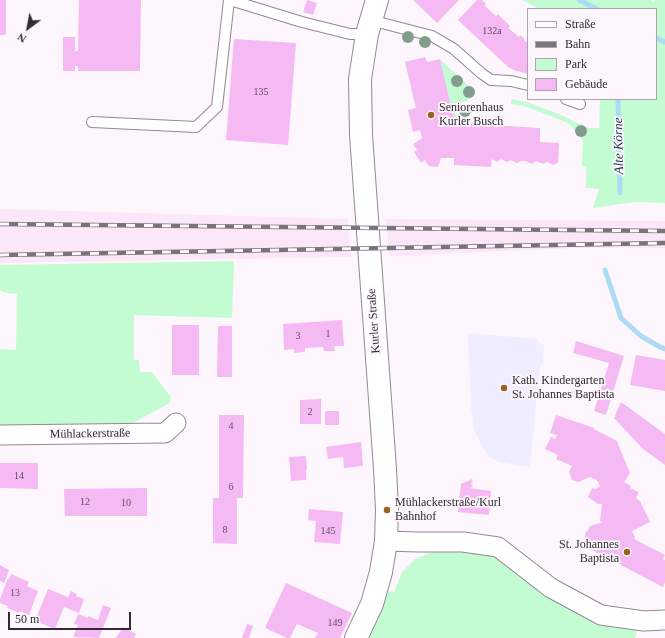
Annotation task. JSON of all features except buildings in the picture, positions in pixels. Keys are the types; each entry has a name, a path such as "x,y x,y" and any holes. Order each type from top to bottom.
{"main road":[{"name":"Kurler Straße","path":"356,638 372,604 381,572 386,541 387,510 361,135 360,79 368,27 377,0"}],"street":[{"name":"Mühlackerstraße","path":"0,435 165,433 176,423"},
{"path":"386,541 463,542 498,547 551,588 601,615 644,620 665,620"}],"lane":[{"path":"92,122 196,128 216,107 230,0 302,22 350,34 368,27 432,36 454,49 491,80 511,81 527,85"},
{"path":"569,100 580,104"}],"shaded area":[{"path":"0,209 348,219 351,257 0,263"},
{"path":"386,219 665,221 665,248 577,248 389,256"},
{"name":"Kath. Kindergarten St. Johannes Baptista","path":"468,333 538,339 538,343 544,344 543,365 540,365 530,467 499,462 489,457 482,447 474,430 471,408"}],"green space":[{"path":"522,0 650,0 654,2 655,0 665,0 665,203 636,202 593,208 599,189 586,188 586,167 582,166 583,142 579,134 568,123 527,107 511,104 511,99 527,102 561,115 588,128 599,128 599,133 600,100 657,100 657,8 537,8"},
{"path":"440,59 474,91 467,101 459,102 455,108 456,116 454,119"},
{"path":"234,261 232,318 134,315 134,360 139,360 140,372 152,372 171,397 170,403 131,424 0,425 0,349 16,350 17,294 5,293 0,290 0,265"},
{"path":"464,549 498,555 547,597 596,622 638,628 635,638 369,638 387,591 394,592 402,572 415,559 437,550"}],"waterway":[{"path":"579,0 595,8"},
{"path":"657,38 665,42"},
{"name":"Alte Körne","path":"618,100 620,193"},
{"name":"Alte Körne","path":"605,270 621,318 641,336 665,349"}],"railway":[{"path":"0,224 665,231"},
{"path":"0,255 665,243"}],"place":[{"name":"Seniorenhaus Kurler Busch","path":"431,115"},
{"name":"Kath. Kindergarten St. Johannes Baptista","path":"504,388"},
{"name":"Mühlackerstraße/Kurl Bahnhof","path":"387,510"},
{"name":"St. Johannes Baptista","path":"627,552"}]}
